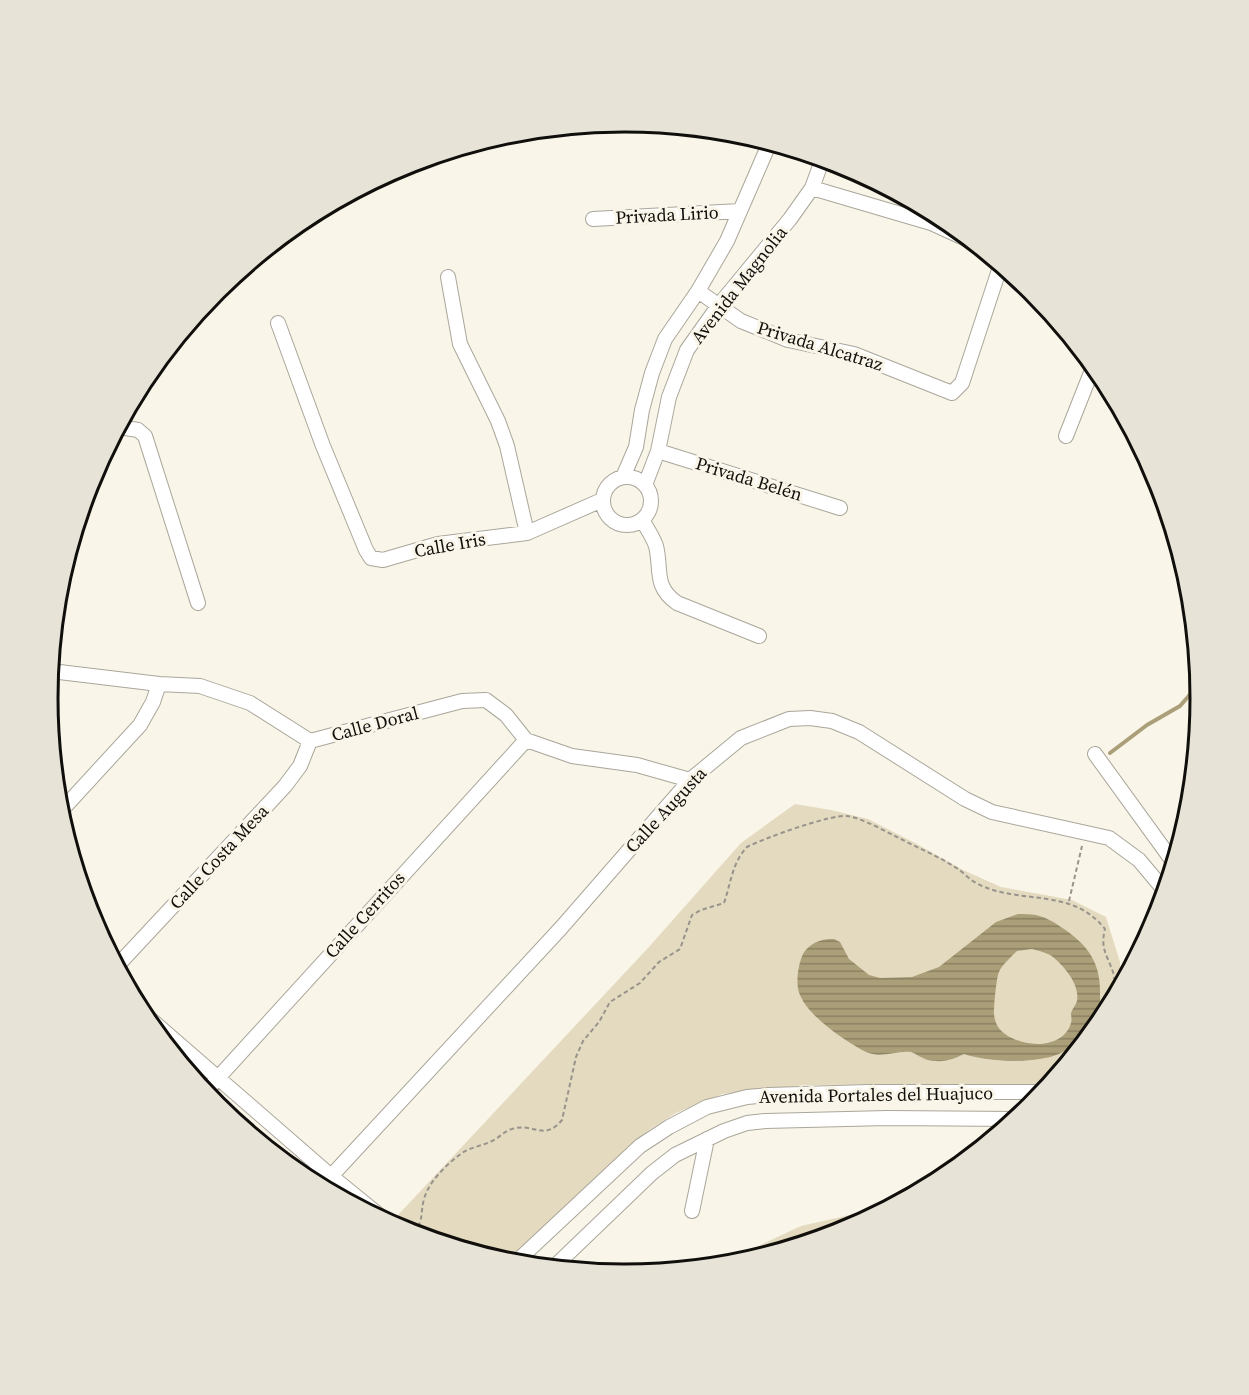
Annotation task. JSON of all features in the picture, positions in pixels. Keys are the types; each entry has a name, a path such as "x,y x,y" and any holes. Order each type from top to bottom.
{"street":[{"name":"Avenida Magnolia","path":"623,477 636,447 642,410 652,373 665,339 698,291 727,241 767,150"},
{"name":"Avenida Magnolia","path":"645,485 658,451 669,397 687,350 719,305 790,219 812,188 820,167"},
{"path":"812,188 937,226"},
{"name":"Privada Lirio","path":"593,219 740,212"},
{"name":"Privada Alcatraz","path":"698,291 741,321 788,340 854,354 952,393 962,383 998,272"},
{"path":"448,277 460,344 498,421 507,446 527,533"},
{"name":"Calle Iris","path":"278,323 323,446 368,555 374,559 383,560 438,544 527,533 602,500"},
{"path":"1066,436 1090,376"},
{"path":"127,428 138,430 145,436 198,603"},
{"name":"Privada Belén","path":"658,451 840,508"},
{"path":"623,477 631,477 645,485 651,499 648,514 642,520 629,525 614,522 603,509 602,500 608,485 623,477"},
{"path":"642,520 656,545 659,582 669,597 677,603 759,636"},
{"name":"Calle Doral","path":"59,672 159,684 200,686 250,703 310,741 462,701 486,700 506,715 526,740"},
{"path":"68,803 140,725 153,702 159,684"},
{"name":"Calle Augusta","path":"328,1180 561,928 690,780 741,738 789,719 810,718 832,721 859,732 965,799 992,812 1109,838 1139,860 1158,883"},
{"path":"526,740 572,756 637,765 690,780"},
{"name":"Calle Cerritos","path":"212,1084 526,740"},
{"name":"Calle Costa Mesa","path":"123,959 285,786 300,766 310,741"},
{"path":"1095,754 1168,854"},
{"path":"173,1039 320,1174"},
{"name":"Avenida Portales del Huajuco","path":"524,1255 640,1146 669,1127 707,1107 747,1097 769,1095 869,1092 1031,1092"},
{"name":"Avenida Portales del Huajuco","path":"561,1260 652,1173 675,1155 707,1139 747,1124 765,1121 887,1118 1002,1119"},
{"path":"692,1210 707,1139"}],"path":[{"path":"420,1225 428,1186 462,1153 522,1126 549,1132 556,1128 562,1120 576,1057 583,1041 599,1022 610,1002 640,982 659,962 680,949 692,915 724,903 733,869 741,853 755,843 832,818 846,816 874,826 957,868 975,882 996,890 1068,902 1083,909 1099,921 1105,929 1104,954 1114,974 1114,982"},
{"path":"1068,902 1085,834"}],"shaded area":[{"path":"795,804 868,819 963,870 1001,887 1072,900 1106,917 1120,962 1120,971 1074,1042 1036,1086 805,1085 722,1094 676,1113 650,1129 518,1254 443,1233 398,1215 648,948 741,843"},
{"path":"1018,914 1034,915 1046,918 1070,933 1091,955 1098,972 1100,1004 1074,1042 1068,1049 1059,1054 1025,1061 1012,1061 985,1059 964,1054 938,1061 926,1059 911,1052 883,1055 866,1052 819,1020 798,991 797,980 803,954 812,944 825,939 840,942 849,959 869,975 880,978 912,977 939,967 996,922","holes":["1032,949 1046,953 1071,977 1076,989 1076,1002 1071,1013 1071,1023 1062,1037 1046,1043 1028,1043 1012,1038 997,1026 994,1014 998,975 1000,969 1017,951"]},
{"path":"855,1214 806,1233 753,1248 801,1226"}],"waterway":[{"path":"1110,753 1147,725 1180,706 1190,695"}]}
